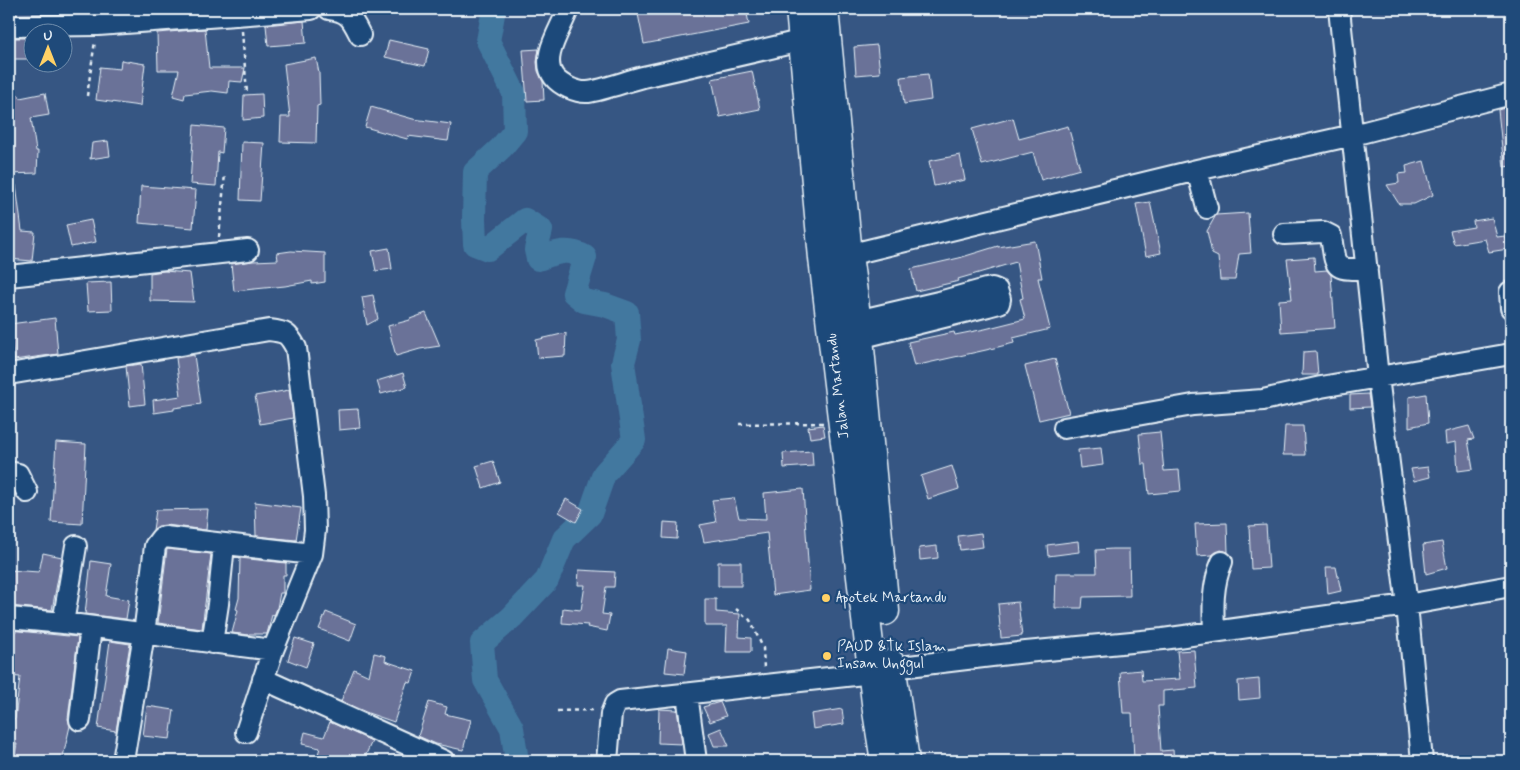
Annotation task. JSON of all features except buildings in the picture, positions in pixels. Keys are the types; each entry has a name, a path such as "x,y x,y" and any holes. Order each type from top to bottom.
{"highway":[{"name":"Jalan Martandu","path":"800,9 823,258 843,423 871,576"},
{"name":"Jalan Martandu","path":"824,9 848,255 858,330 871,576 882,670 885,761"},
{"name":"Jalan Martandu","path":"882,670 905,761"}],"street":[{"path":"9,26 98,25 311,9"},
{"path":"329,9 347,14 360,35"},
{"path":"568,9 548,58 554,76 567,87 579,92 588,92 627,81 804,40"},
{"path":"1339,9 1378,377 1407,605 1422,761"},
{"path":"848,255 1197,170 1353,135 1511,94"},
{"path":"1197,170 1208,208"},
{"path":"1284,234 1323,232 1331,236 1335,262 1338,266 1346,270 1367,268"},
{"path":"9,276 248,250"},
{"path":"992,288 997,290 1000,299 999,303 988,306 858,330 943,301 986,289 992,288"},
{"path":"9,374 269,330 285,332 290,337 296,348 314,496 315,530 312,554 272,650 246,732"},
{"path":"1064,428 1193,405 1262,400 1321,387 1511,354"},
{"path":"9,472 18,474 28,492"},
{"path":"123,761 144,634 155,546 158,540 165,537 312,554"},
{"path":"212,643 224,545"},
{"path":"63,623 76,546"},
{"path":"1214,632 1214,593 1217,572 1222,562"},
{"path":"607,761 612,709 620,701 764,686 1026,652 1164,640 1407,605 1511,586"},
{"path":"9,618 63,623 272,650"},
{"path":"80,720 91,627"},
{"path":"263,679 413,756 444,761"},
{"path":"687,694 696,761"}],"path":[{"path":"246,13 247,93"},
{"path":"86,96 98,25"},
{"path":"218,253 225,174"},
{"path":"738,424 843,423"},
{"path":"736,609 750,620 763,648 764,686"},
{"path":"557,711 612,709"}],"waterway":[{"path":"494,9 488,41 514,93 515,131 501,148 475,172 475,244 488,249 525,220 541,230 536,250 538,259 556,253 567,252 573,252 585,257 574,293 584,301 605,305 627,313 629,340 623,363 634,440 604,474 590,514 564,539 547,580 512,617 482,643 485,680 512,728 517,761"}],"place":[{"name":"Apotek Martandu","path":"826,598"},
{"name":"PAUD &Tk Islam Insan Unggul","path":"827,656"}]}
